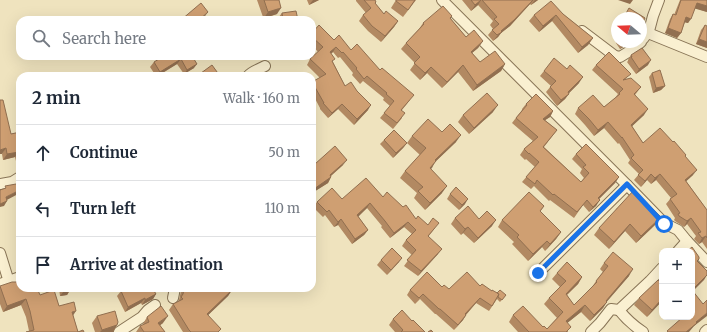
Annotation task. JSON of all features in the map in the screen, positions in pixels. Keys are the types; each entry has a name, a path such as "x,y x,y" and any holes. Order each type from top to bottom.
{"street":[{"path":"442,0 627,184 664,224 678,230 707,262"},
{"path":"658,0 648,33 707,57"},
{"path":"573,24 615,56 620,58 634,48"},
{"path":"252,72 265,66"},
{"path":"0,184 12,182 16,180"},
{"path":"538,273 627,184"},
{"path":"681,248 687,241"},
{"path":"0,253 4,283 16,278"},
{"path":"619,310 659,271"},
{"path":"173,298 174,292"},
{"path":"119,332 142,317 155,305"},
{"path":"591,332 611,309 619,310 626,319 643,332"}],"building":[{"path":"264,0 279,0 281,8 268,12"},
{"path":"364,0 375,0 375,3 384,14 386,11 398,21 385,36 372,26 363,15 371,8"},
{"path":"396,0 415,0 408,10"},
{"path":"471,0 481,0 475,5"},
{"path":"482,0 533,0 501,31 502,32 497,35 492,30 499,24 494,19 497,17"},
{"path":"681,0 707,0 707,6 697,3 691,19 686,17 681,33 668,28 673,14 676,15"},
{"path":"551,1 563,14 593,38 582,47 556,15 543,26 534,15"},
{"path":"201,3 208,12 204,16 186,16"},
{"path":"443,6 452,16 450,18 466,37 474,30 483,41 471,52 480,62 495,51 505,64 477,85 463,65 447,82 431,67 425,73 414,63 420,57 406,43 424,24 423,23"},
{"path":"629,8 635,12 627,12"},
{"path":"296,11 297,16 282,16 282,13"},
{"path":"319,25 334,40 339,35 351,50 357,44 380,70 382,68 414,95 401,110 405,113 397,123 384,113 394,101 367,76 364,79 356,69 357,68 343,52 342,53 336,47 330,52 335,59 332,61 345,86 351,82 357,91 371,105 357,119 342,104 332,113 323,103 316,89 316,80 326,74 311,60 316,60 316,53 323,47 316,41 316,28"},
{"path":"705,25 707,26 707,42 699,39"},
{"path":"642,48 651,60 639,69 631,55"},
{"path":"609,52 631,74 623,80 631,78 641,87 634,94 648,109 631,125 643,143 660,128 673,142 674,141 697,170 685,180 707,210 707,238 706,236 702,238 698,233 701,232 691,218 687,221 679,216 678,214 680,213 670,199 677,194 660,174 655,178 651,174 645,181 638,175 643,170 631,158 634,155 622,137 608,122 598,130 578,108 593,95 604,107 620,94 619,93 623,89 596,65"},
{"path":"554,58 567,69 570,65 583,77 568,92 569,94 561,100 550,87 556,81 544,71"},
{"path":"157,60 179,60 160,72 154,62"},
{"path":"182,60 194,60 197,64 187,70"},
{"path":"212,65 217,72 202,72"},
{"path":"660,70 665,86 656,88 652,73"},
{"path":"487,93 498,105 474,128 463,115"},
{"path":"536,94 553,111 543,119 557,130 543,147 581,182 589,173 583,167 586,165 576,154 586,144 619,177 598,198 600,200 593,207 587,200 577,212 554,194 553,195 537,180 535,184 526,177 539,162 524,149 538,137 516,118 527,105 526,104"},
{"path":"0,100 3,100 11,134 16,133 16,152 7,154 6,148 0,150"},
{"path":"428,119 442,132 450,124 461,135 435,160 436,161 430,168 447,186 430,203 418,191 423,187 405,171 426,148 412,136"},
{"path":"394,130 407,143 396,153 384,140"},
{"path":"335,146 347,160 330,175 331,177 316,188 316,163"},
{"path":"366,178 383,197 387,192 403,207 406,205 416,219 418,216 428,225 433,218 439,223 428,236 442,249 421,271 407,260 416,250 406,240 416,230 408,222 394,233 370,203 357,215 368,230 355,239 341,219 338,222 329,210 327,212 317,202 332,188 342,199"},
{"path":"16,184 16,192 6,197 7,201 0,204 0,190 6,188 5,186"},
{"path":"456,187 468,199 462,205 450,194"},
{"path":"634,190 661,217 641,236 630,224 614,242 599,228"},
{"path":"529,192 544,206 540,211 561,232 550,244 547,241 533,254 517,237 519,235 502,220"},
{"path":"468,206 479,219 487,211 496,220 478,238 468,227 465,229 455,218"},
{"path":"392,248 402,258 391,270 381,260"},
{"path":"695,251 699,257 697,261 707,271 707,275 695,287"},
{"path":"613,252 633,269 606,301 607,302 594,315 585,305 566,321 571,327 566,332 529,332 513,315 523,306 543,327 544,326 547,329 563,312 549,298 566,281 557,273 567,262 582,277 566,294 574,305 597,282 596,281 608,266 604,263"},
{"path":"427,272 442,287 444,285 449,289 467,272 480,286 482,284 499,294 492,306 480,298 465,314 466,315 458,325 423,294 419,298 410,290"},
{"path":"658,280 659,281 659,302 652,310 639,298"},
{"path":"16,282 16,292 39,292 40,295 48,292 55,292 59,306 74,302 76,311 72,312 78,332 26,332 34,330 26,299 7,306 0,286"},
{"path":"500,290 506,295 502,300 498,297 499,294 497,293"},
{"path":"121,292 155,292 156,294 145,300 145,298 128,307"},
{"path":"183,292 230,292 207,314 221,329 218,332 191,332 189,330 173,304 183,299 181,297"},
{"path":"695,294 703,304 707,300 707,313 686,332 667,331 680,320 695,320"},
{"path":"161,306 168,316 158,323 165,332 144,332 140,326 149,322 147,317"},
{"path":"402,310 425,332 401,332 403,330 393,319"},
{"path":"115,311 118,322 117,325 102,330 97,316"}],"route":[{"path":"538,273 627,184 664,224"}]}
